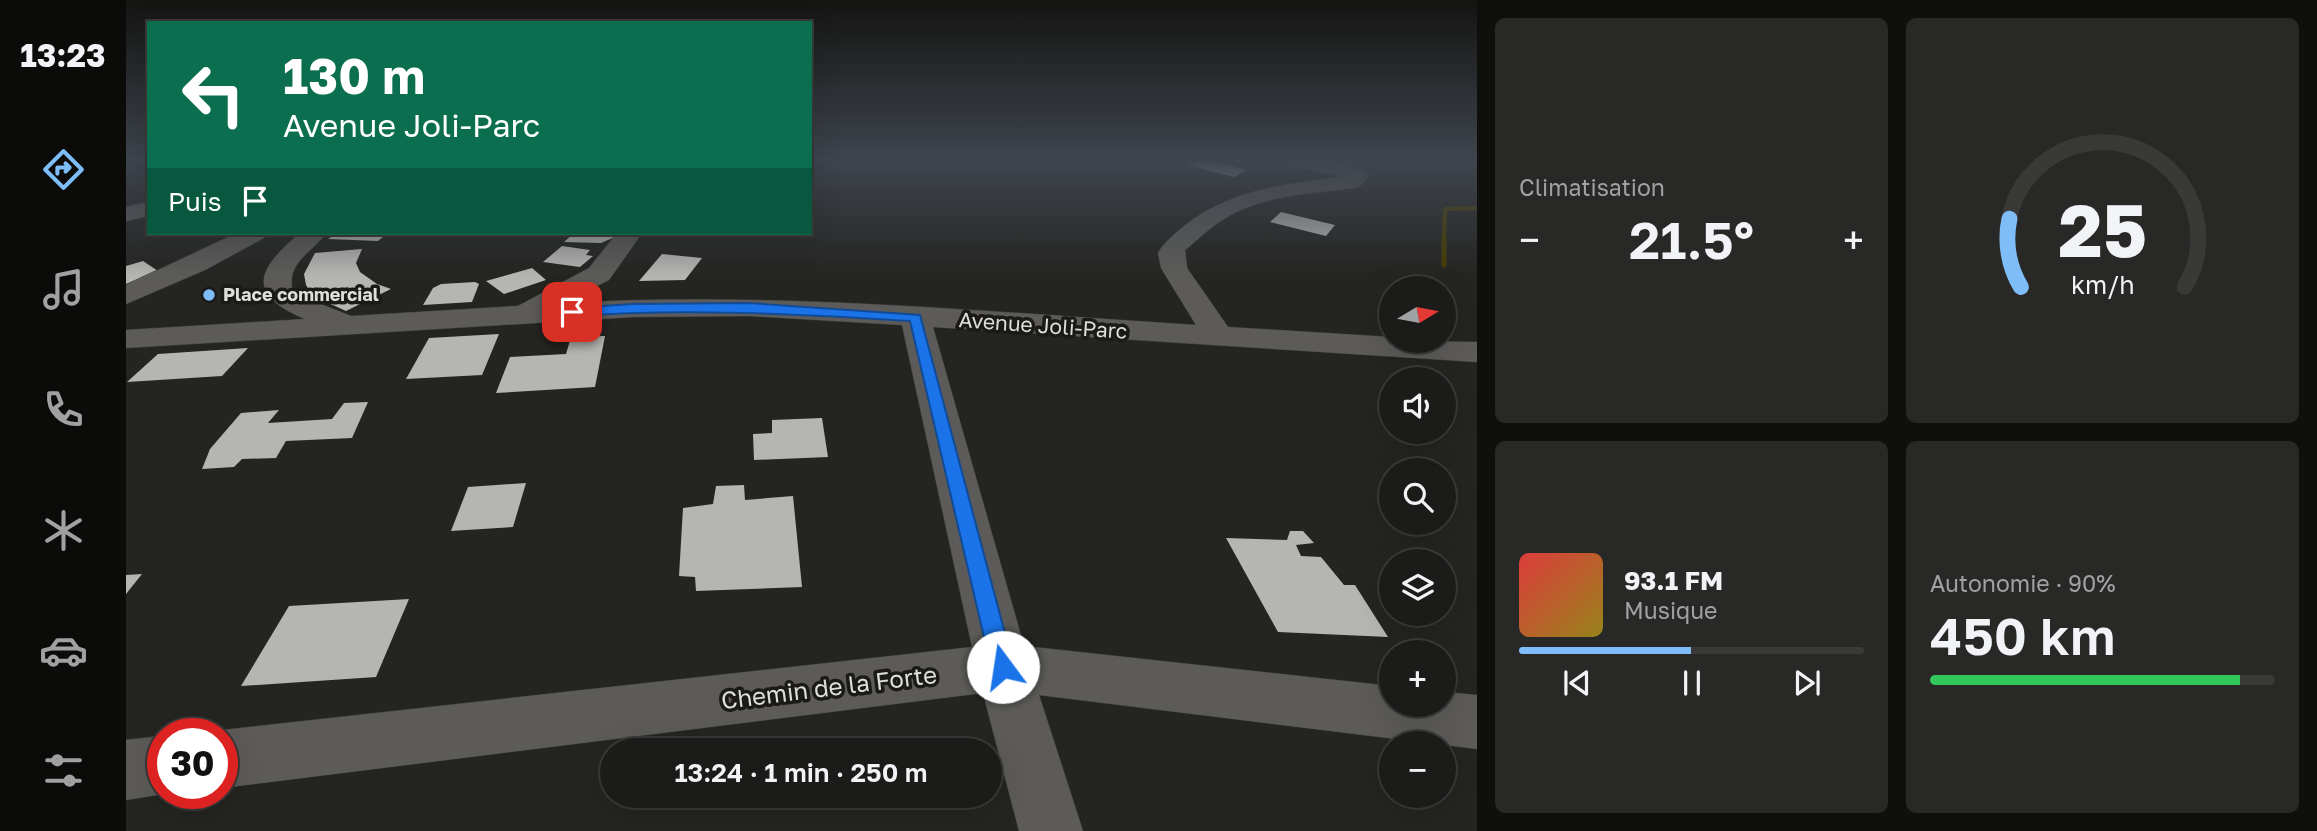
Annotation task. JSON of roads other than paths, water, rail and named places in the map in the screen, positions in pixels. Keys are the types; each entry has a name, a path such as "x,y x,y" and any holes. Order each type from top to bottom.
{"street":[{"path":"1219,337 1170,259 1175,246 1213,216 1255,199"},
{"path":"126,215 147,210"},
{"path":"126,295 196,264 251,235"},
{"path":"312,235 288,256 279,269 275,281 278,292 290,302 309,311 357,325"},
{"path":"520,315 599,274 628,235"},
{"path":"599,274 609,291 633,308"},
{"path":"126,358 154,335 278,292"},
{"name":"Avenue Joli-Parc","path":"154,335 633,308 769,308 1477,352"},
{"path":"915,317 1003,667 1051,831"},
{"name":"Chemin de la Forte","path":"238,757 1003,667 1477,722"},
{"path":"126,770 147,768"}],"waterway":[{"path":"1444,240 1445,209 1477,208"},
{"path":"1444,240 1444,265"}],"place":[{"name":"Place commercial","path":"209,295"}]}
